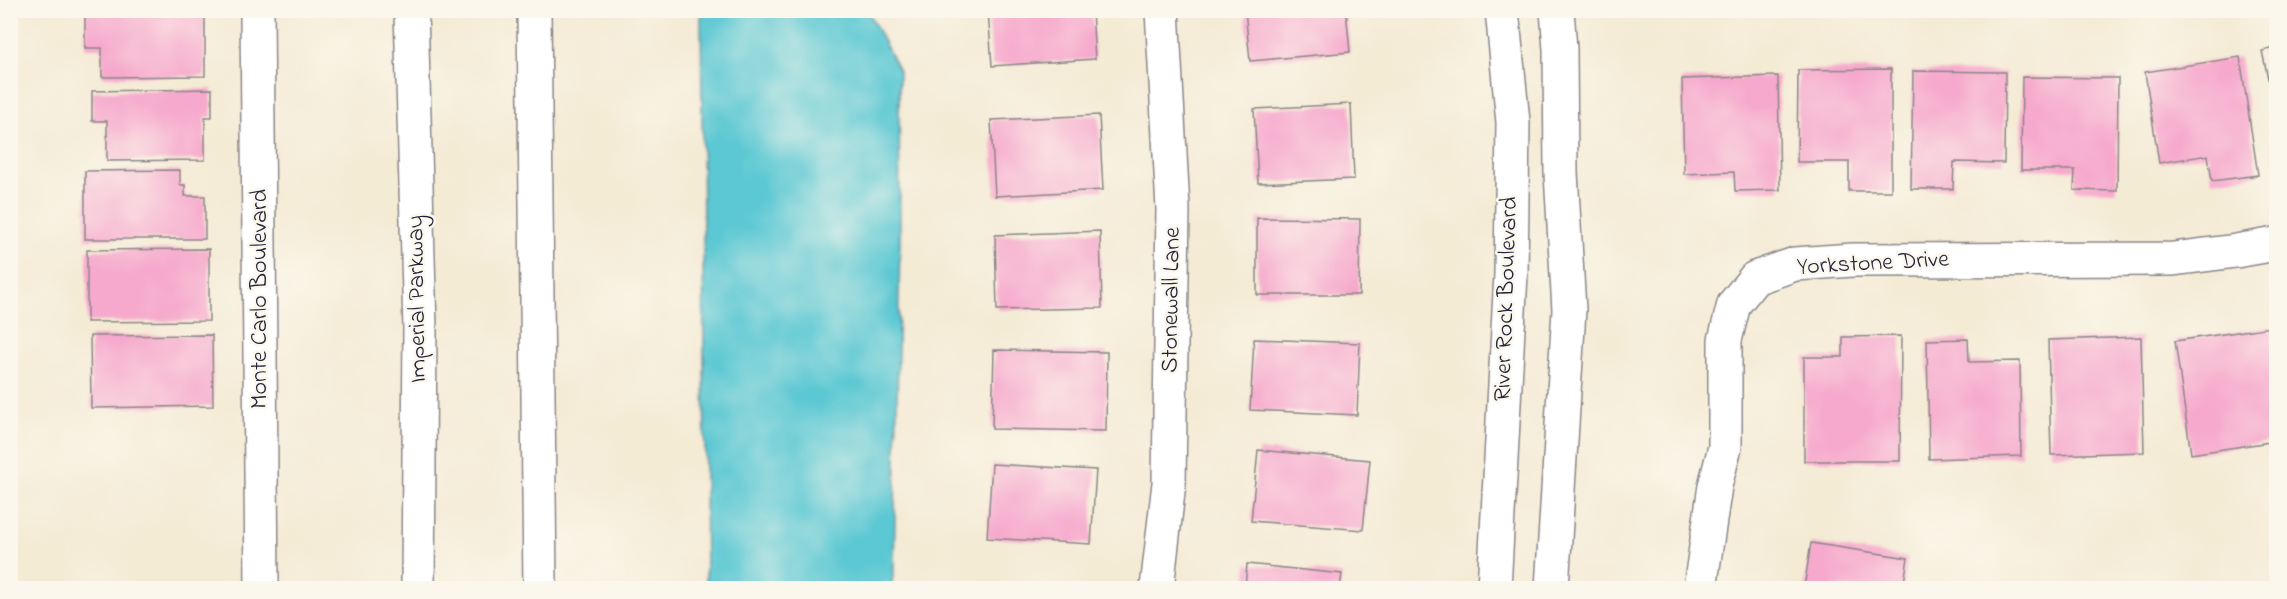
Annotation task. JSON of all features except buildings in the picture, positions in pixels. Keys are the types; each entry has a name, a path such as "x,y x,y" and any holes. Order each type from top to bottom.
{"street":[{"name":"Monte Carlo Boulevard","path":"257,10 262,588"},
{"name":"Imperial Parkway","path":"411,10 420,328 418,588"},
{"path":"534,10 540,588"},
{"name":"Stonewall Lane","path":"1157,588 1169,483 1173,208 1161,10"},
{"name":"River Rock Boulevard","path":"1494,588 1510,274 1513,122 1502,10"},
{"path":"1552,588 1569,310 1561,173 1560,49 1557,10"},
{"name":"Yorkstone Drive","path":"1700,588 1715,486 1725,447 1725,340 1734,304 1755,278 1795,264 1853,260 2173,259 2277,243"}],"water":[{"path":"701,11 868,11 899,71 900,238 894,570 891,588 706,588"}]}
